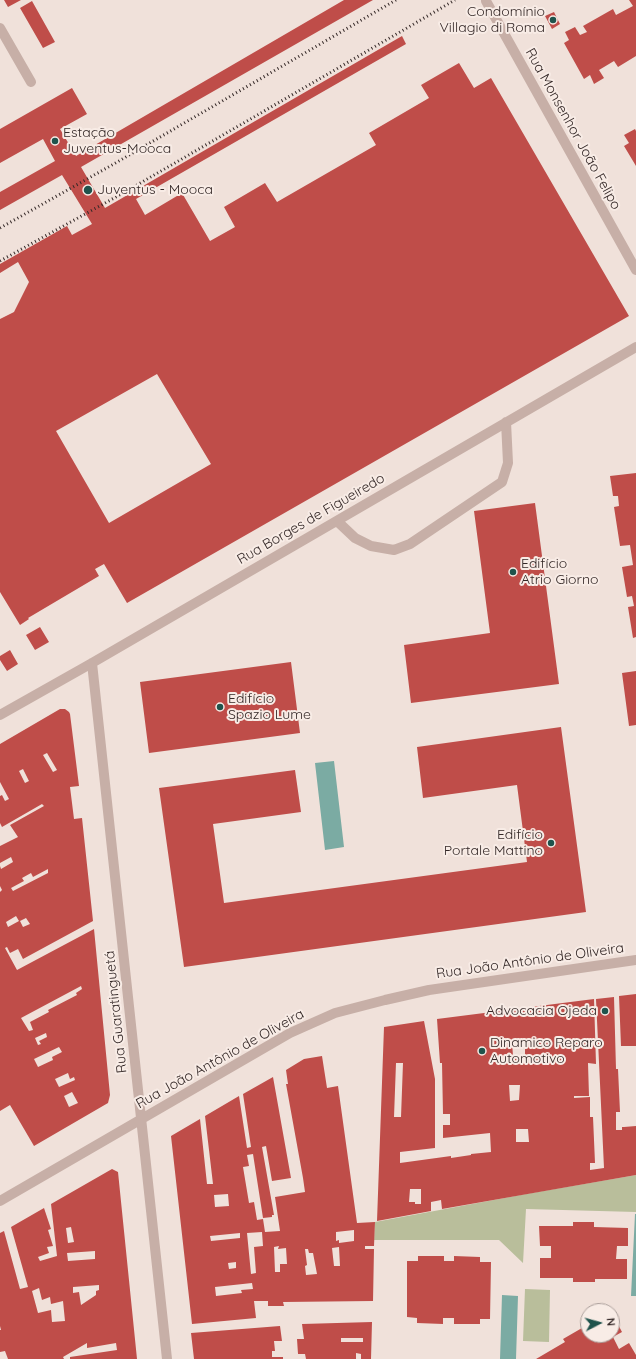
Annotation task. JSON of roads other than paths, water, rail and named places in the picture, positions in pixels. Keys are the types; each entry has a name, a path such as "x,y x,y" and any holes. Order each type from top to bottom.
{"street":[{"name":"Rua Monsenhor João Felipo","path":"486,1 636,270"},
{"path":"0,28 31,82"},
{"name":"Rua Borges de Figueiredo","path":"0,715 636,347"},
{"path":"337,521 355,538 371,546 394,550 410,544 502,482 508,463 506,422"},
{"name":"Rua Guaratinguetá","path":"92,663 167,1359"},
{"name":"Rua João Antônio de Oliveira","path":"0,1201 290,1033 335,1013 430,990 636,960"}],"water":[{"path":"334,761 344,847 325,850 315,763"},
{"path":"635,1214 636,1296 631,1296"},
{"path":"502,1295 518,1296 516,1359 500,1359"}],"railway":[{"path":"0,228 112,165 396,0"},
{"path":"0,261 125,192 455,0"}],"place":[{"name":"Condomínio Villagio di Roma","path":"553,20"},
{"name":"Estação Juventus-Mooca","path":"55,141"},
{"name":"Juventus - Mooca","path":"88,190"},
{"name":"Edifício Atrio Giorno","path":"513,572"},
{"name":"Edifício Spazio Lume","path":"220,707"},
{"name":"Edifício Portale Mattino","path":"551,843"},
{"name":"Advocacia Ojeda","path":"605,1011"},
{"name":"Dinamico Reparo Automotivo","path":"482,1051"}]}
